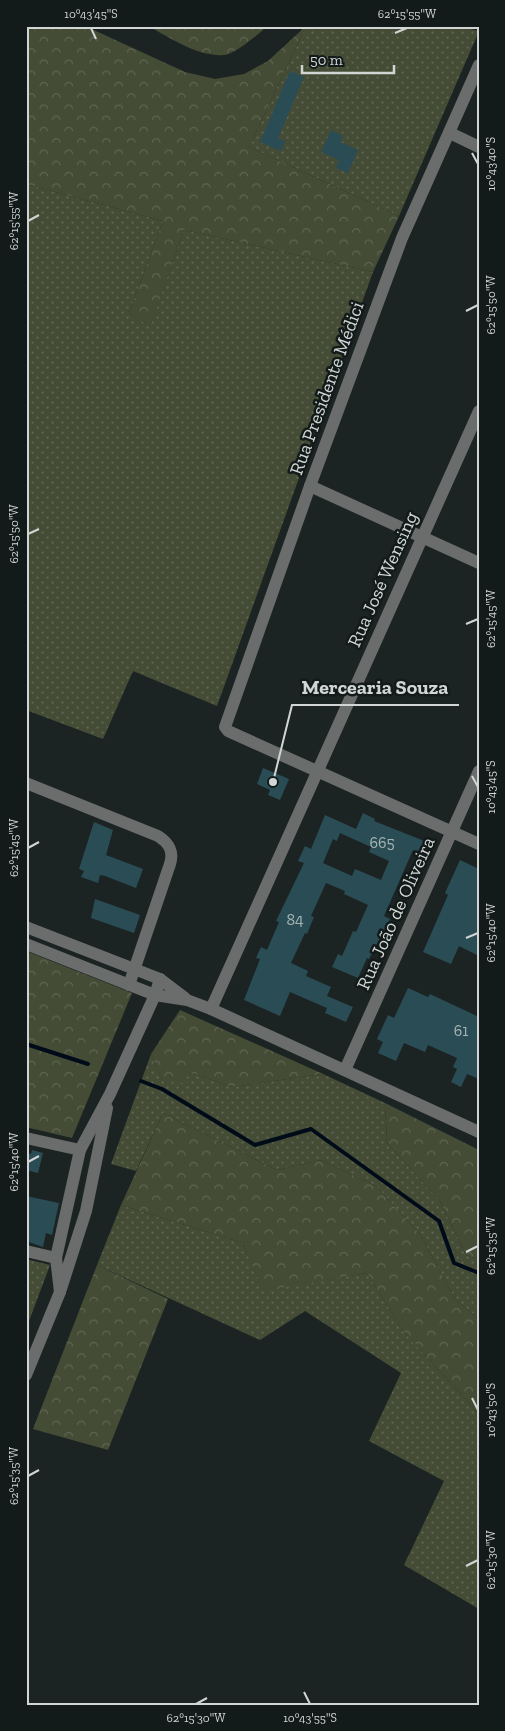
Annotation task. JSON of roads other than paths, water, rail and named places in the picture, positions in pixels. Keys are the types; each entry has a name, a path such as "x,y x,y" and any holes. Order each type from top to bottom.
{"street":[{"name":"Rua Presidente Médici","path":"317,771 226,729 310,486 402,238 479,65"},
{"path":"450,133 479,147"},
{"name":"Rua José Wensing","path":"211,1009 479,411"},
{"path":"310,486 479,563"},
{"path":"317,771 479,844"},
{"name":"Rua João de Oliveira","path":"345,1070 479,771"},
{"path":"26,783 158,836 168,844 171,851 170,864 129,985"},
{"path":"26,927 160,979 187,1000"},
{"path":"26,944 155,995 187,1000 211,1009 477,1128"},
{"path":"60,1292 56,1258 80,1150 110,1094 155,995 160,979"},
{"path":"26,1375 60,1292 86,1211 110,1094"},
{"path":"26,1138 80,1150"},
{"path":"26,1251 56,1258"}],"waterway":[{"path":"26,1044 88,1064"},
{"path":"141,1081 162,1089 255,1145 311,1129 439,1221 454,1263 479,1273"}],"place":[{"name":"Mercearia Souza","path":"273,782"}]}
